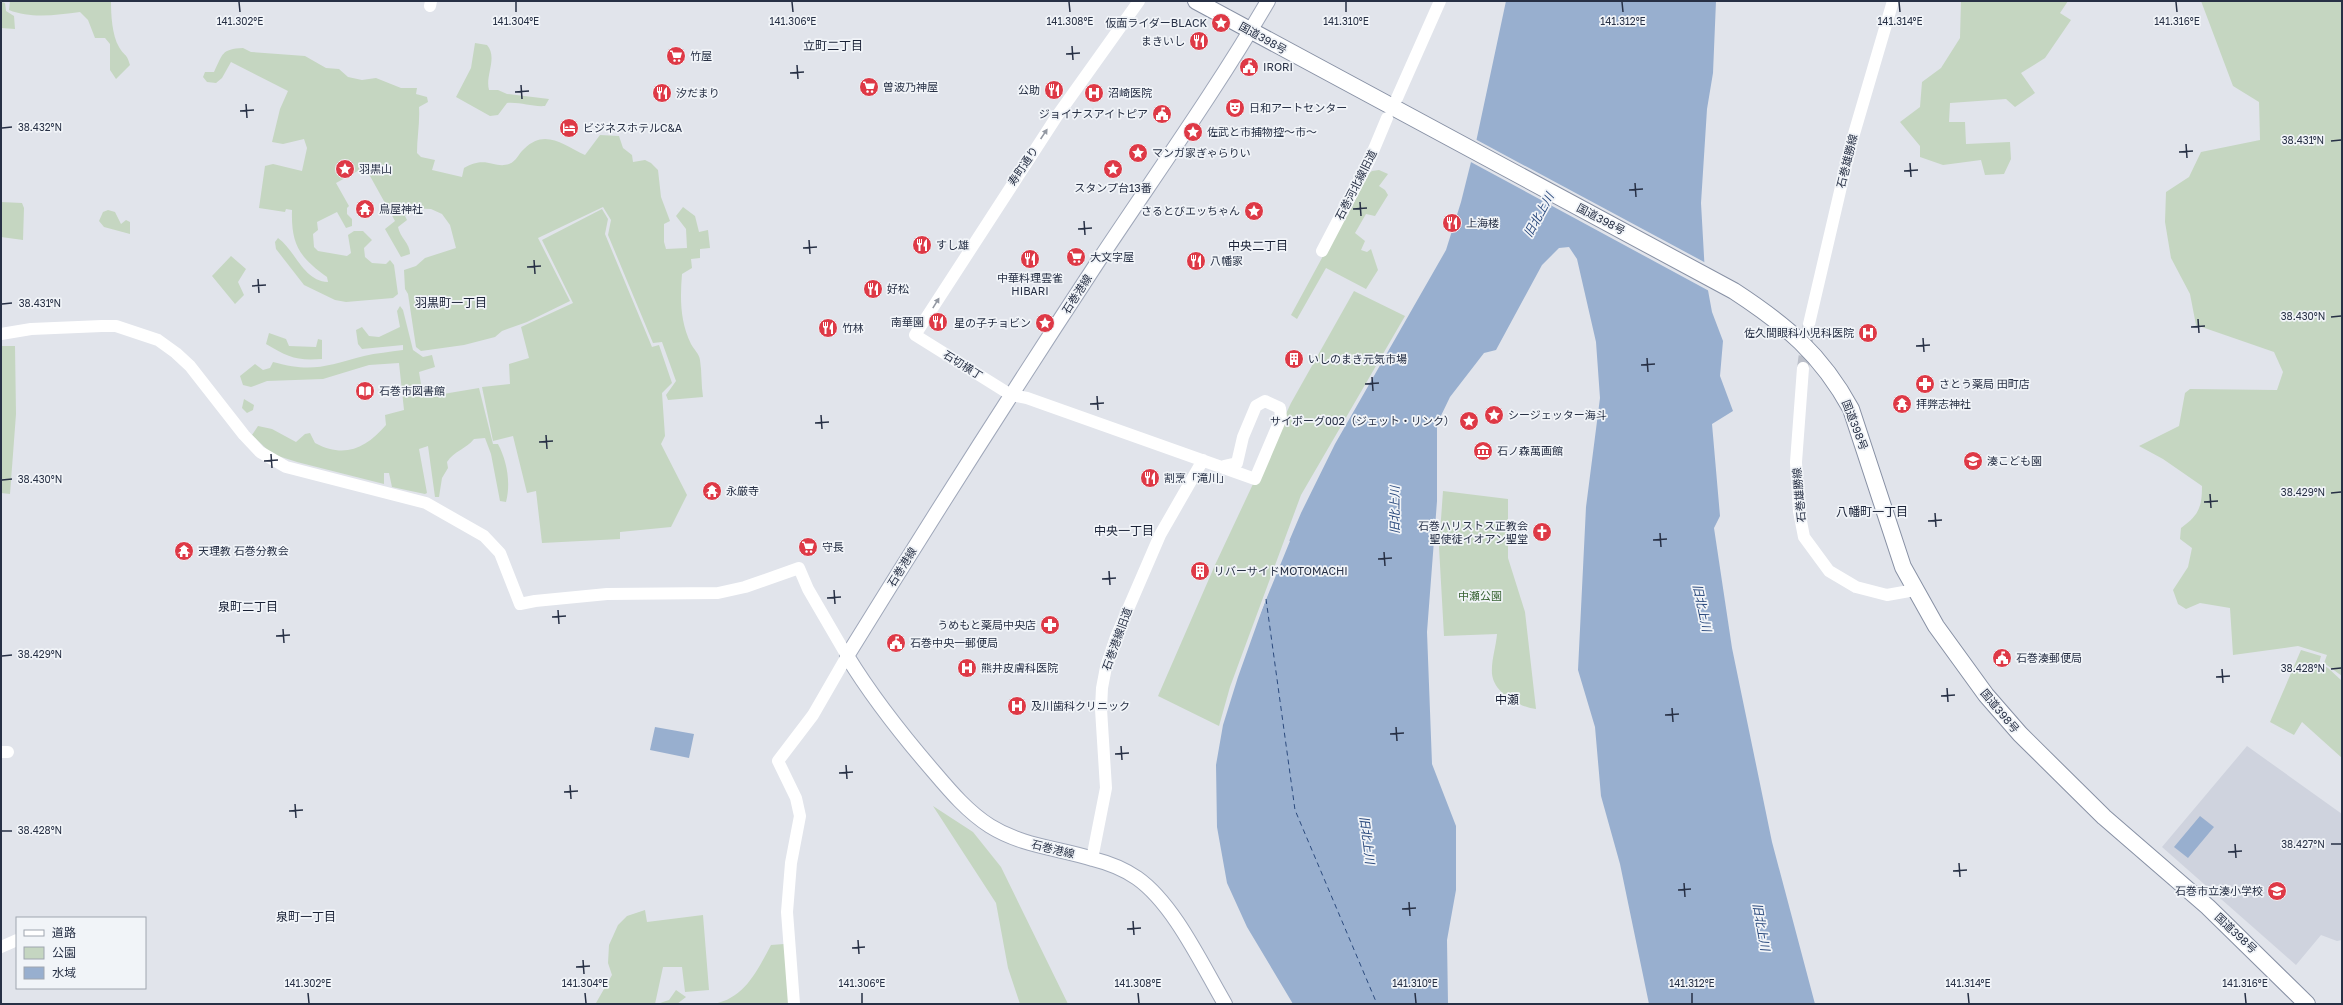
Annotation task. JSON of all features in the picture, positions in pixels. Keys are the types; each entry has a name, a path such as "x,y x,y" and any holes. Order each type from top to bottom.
{"highway":[{"name":"国道398号","path":"1196,1 1734,291 1775,318 1797,337 1820,362 1840,389 1851,410 1903,568 1914,590 1936,626 1986,695 2020,734 2104,817 2208,907 2307,1004"}],"main road":[{"name":"石巻港線","path":"1225,1004 1162,902 1138,878 1121,869 1092,859 1012,838 990,826 963,804 900,733 847,656 1011,395 1104,253 1154,180 1251,31 1268,1"}],"street":[{"name":"寿町通り","path":"915,335 1057,116 1139,1"},
{"path":"1397,98 1440,1"},
{"name":"石巻雄勝線","path":"1809,324 1851,144 1893,1"},
{"name":"石巻河北線旧道","path":"1322,251 1369,162 1387,118"},
{"path":"1,334 31,329 116,326 158,340 176,352 190,366 244,435 260,452 286,467 426,503 484,536 500,553 520,604 535,601 607,594 718,593 745,587 799,568 808,589 847,656 813,715 778,761 796,798 800,816 791,863 787,912 794,1004"},
{"name":"石切横丁","path":"915,335 1011,395 1027,398 1224,466 1255,479 1281,418 1280,408 1264,401 1256,406 1243,437 1237,463 1224,466"},
{"name":"石巻雄勝線","path":"1803,368 1796,462 1799,512 1804,537 1829,571 1856,588 1887,595 1914,590"},
{"name":"石巻港線旧道","path":"1092,859 1106,788 1101,709 1102,688 1106,667 1116,637 1160,535 1203,460"},
{"path":"1,947 16,940"}],"shaded area":[{"name":"石巻市立湊小学校","path":"2247,746 2342,814 2342,940 2337,941 2321,935 2296,965 2162,847"}],"green space":[{"path":"10,1 111,1 113,31 119,47 127,56 130,65 116,79 110,70 110,44 105,38 95,38 88,20 80,12 44,16 26,15 9,10"},
{"path":"1961,1 2068,1 2060,13 2071,20 2045,58 2021,73 2035,93 2015,107 2006,99 1950,103 1949,122 1965,122 1966,144 2010,142 2011,159 2004,174 1985,175 1981,160 1943,165 1920,157 1920,146 1900,122 1920,107 1922,82 1941,68 1960,38"},
{"path":"2201,1 2342,1 2342,676 2324,663 2327,655 2298,646 2233,655 2230,608 2200,603 2186,609 2178,604 2173,590 2188,567 2192,548 2180,539 2181,528 2196,515 2200,505 2202,486 2163,459 2139,446 2179,426 2185,393 2190,389 2277,390 2283,372 2274,352 2196,325 2190,294 2171,258 2165,222 2166,192 2189,177 2201,152 2260,140 2259,102 2233,86"},
{"path":"1,2 5,3 6,11 14,16 15,29 1,28"},
{"path":"475,43 487,45 490,50 491,61 488,84 489,90 498,90 507,94 549,99 545,106 507,103 498,115 490,116 456,97 471,68"},
{"path":"243,48 251,52 305,56 326,68 339,69 348,77 362,80 376,78 401,88 417,88 416,94 427,97 428,102 419,107 417,153 421,157 435,160 432,170 462,177 464,168 472,164 484,162 499,165 509,164 532,143 547,139 562,143 585,155 600,135 619,136 623,148 632,155 633,162 645,160 651,163 658,170 661,197 670,221 664,224 664,242 666,249 687,248 686,229 676,216 683,207 695,216 699,232 708,230 710,248 700,249 700,258 691,259 692,268 682,274 681,292 683,318 687,335 691,344 698,353 700,360 703,397 668,400 666,395 676,381 662,342 653,343 608,235 611,220 603,207 538,238 570,301 527,322 502,331 495,337 464,345 421,351 416,347 408,294 405,289 404,270 416,266 425,258 456,248 450,225 442,214 431,209 409,208 405,216 407,220 398,227 410,250 410,254 401,257 385,229 395,221 365,167 336,183 349,206 347,208 347,214 352,219 352,226 346,228 337,212 317,222 318,230 313,234 314,247 318,251 347,256 351,253 348,235 354,231 363,231 372,240 364,248 365,257 372,263 386,264 390,260 394,265 398,294 393,298 346,302 335,300 304,285 276,249 275,242 278,238 312,277 328,282 327,277 317,270 303,256 295,241 292,210 286,209 285,212 259,208 265,166 273,164 302,171 307,148 304,139 283,144 272,142 280,109 288,91 231,62 222,78 216,83 207,82 203,77 205,72 214,72 221,57 227,51"},
{"path":"1379,170 1388,174 1379,186 1385,190 1388,195 1375,216 1366,214 1355,233 1365,241 1361,250 1367,252 1371,249 1378,270 1366,289 1326,268 1297,319 1291,315 1367,175 1372,171"},
{"path":"1,202 22,203 24,208 23,240 1,237"},
{"path":"602,209 608,219 605,234 652,347 659,345 672,383 662,393 665,436 661,444 687,495 671,527 620,532 620,539 542,543 536,491 527,493 513,436 493,441 482,387 510,384 509,364 529,358 521,327 573,303 542,240"},
{"path":"108,210 115,212 121,224 126,220 130,222 130,234 104,227 99,221 103,212"},
{"path":"231,256 246,269 238,282 244,295 235,304 212,276"},
{"path":"1354,291 1405,316 1301,495 1230,687 1219,726 1158,696 1215,565 1291,403"},
{"path":"400,306 403,310 413,350 423,357 432,355 435,367 419,372 421,384 443,394 479,388 493,444 498,444 506,465 508,487 506,502 500,501 491,454 485,438 474,439 450,458 447,462 448,468 442,478 439,497 435,497 428,446 419,449 427,493 425,494 392,487 389,473 384,473 384,484 297,462 272,454 252,435 258,426 272,429 296,442 305,434 310,433 315,443 326,448 336,450 354,449 371,440 386,425 385,415 404,410 399,363 369,365 323,379 267,381 251,387 243,385 240,376 255,364 263,370 270,368 273,362 309,368 339,363 369,355 403,350 403,345 362,349 358,344 356,330 362,327 369,336 379,337 400,327 397,311"},
{"path":"269,333 286,339 289,346 316,347 318,339 322,340 322,359 299,359 280,352 266,344"},
{"path":"1,346 15,346 16,414 10,494 1,493"},
{"path":"244,399 254,405 253,410 247,413 242,408"},
{"name":"中瀬公園","path":"1443,491 1508,499 1508,558 1525,612 1536,709 1529,708 1515,702 1502,693 1497,687 1492,674 1492,664 1497,634 1444,636 1439,547"},
{"path":"2301,650 2321,656 2319,663 2328,668 2342,681 2342,758 2302,722 2294,735 2270,722"},
{"path":"933,806 973,832 1001,867 1068,1004 1020,1004 1008,968 996,903"},
{"path":"645,910 647,922 703,915 709,990 685,992 682,967 663,967 655,1004 591,1004 596,1003 612,975 608,963 609,945 618,925 627,916"},
{"path":"784,944 790,1004 714,1004 725,1001 742,990 755,974 771,945"},
{"path":"676,990 686,997 677,1004 657,1004 669,1000"}],"water":[{"name":"旧北上川","path":"1506,1 1716,1 1713,73 1707,109 1701,203 1705,274 1712,312 1723,341 1720,376 1733,411 1712,424 1720,516 1714,528 1732,648 1772,842 1815,1004 1649,1004 1620,864 1601,796 1595,727 1578,670 1586,507 1600,398 1596,342 1577,259 1569,247 1559,248 1542,265 1496,350 1484,353 1450,397 1437,424 1437,501 1427,632 1432,764 1456,826 1456,890 1447,940 1448,1004 1293,1004 1247,927 1227,883 1217,827 1216,765 1223,725 1238,677 1273,579 1301,513 1335,444 1446,250 1461,202 1476,142"},
{"path":"655,727 694,734 689,758 650,750"},
{"path":"2200,816 2214,827 2188,858 2174,847"}],"pier":[{"path":"1475,139 1706,263 1711,292 1469,161"},
{"path":"1288,540 1290,541 1245,651 1272,578"}],"ferry route":[{"path":"1266,599 1295,810 1377,1004"}],"tunnel":[{"path":"1803,368 1809,324"}],"place":[{"name":"仮面ライダーBLACK","path":"1221,23"},
{"name":"まきいし","path":"1199,41"},
{"name":"竹屋","path":"676,56"},
{"name":"IRORI","path":"1249,67"},
{"name":"曽波乃神屋","path":"869,87"},
{"name":"公助","path":"1054,90"},
{"name":"汐だまり","path":"662,93"},
{"name":"沼崎医院","path":"1094,93"},
{"name":"日和アートセンター","path":"1235,108"},
{"name":"ジョイナスアイトピア","path":"1162,114"},
{"name":"ビジネスホテルC&A","path":"569,128"},
{"name":"佐武と市捕物控〜市〜","path":"1193,132"},
{"name":"マンガ家ぎゃらりい","path":"1138,153"},
{"name":"羽黒山","path":"345,169"},
{"name":"スタンプ台13番","path":"1113,169"},
{"name":"鳥屋神社","path":"365,209"},
{"name":"さるとびエッちゃん","path":"1254,211"},
{"name":"上海楼","path":"1452,223"},
{"name":"すし雄","path":"922,245"},
{"name":"大文字屋","path":"1076,257"},
{"name":"中華料理雲雀 HIBARI","path":"1030,259"},
{"name":"八幡家","path":"1196,261"},
{"name":"好松","path":"873,289"},
{"name":"南華園","path":"938,322"},
{"name":"星の子チョビン","path":"1045,323"},
{"name":"竹林","path":"828,328"},
{"name":"佐久間眼科小児科医院","path":"1868,333"},
{"name":"いしのまき元気市場","path":"1294,359"},
{"name":"さとう薬局 田町店","path":"1925,384"},
{"name":"石巻市図書館","path":"365,391"},
{"name":"拝弊志神社","path":"1902,404"},
{"name":"シージェッター海斗","path":"1494,415"},
{"name":"サイボーグ002（ジェット・リンク）","path":"1469,421"},
{"name":"石ノ森萬画館","path":"1483,451"},
{"name":"湊こども園","path":"1973,461"},
{"name":"割烹「滝川」","path":"1150,478"},
{"name":"永厳寺","path":"712,491"},
{"name":"石巻ハリストス正教会 聖使徒イオアン聖堂","path":"1542,532"},
{"name":"守長","path":"808,547"},
{"name":"天理教 石巻分教会","path":"184,551"},
{"name":"リバーサイドMOTOMACHI","path":"1200,571"},
{"name":"うめもと薬局中央店","path":"1050,625"},
{"name":"石巻中央一郵便局","path":"896,643"},
{"name":"石巻湊郵便局","path":"2002,658"},
{"name":"熊井皮膚科医院","path":"967,668"},
{"name":"及川歯科クリニック","path":"1017,706"},
{"name":"石巻市立湊小学校","path":"2277,891"}],"district":[{"name":"立町二丁目","path":"833,46"},
{"name":"中央二丁目","path":"1258,246"},
{"name":"羽黒町一丁目","path":"451,303"},
{"name":"八幡町一丁目","path":"1872,512"},
{"name":"中央一丁目","path":"1124,531"},
{"name":"泉町二丁目","path":"248,607"},
{"name":"中瀬","path":"1507,700"},
{"name":"泉町一丁目","path":"306,917"}]}
